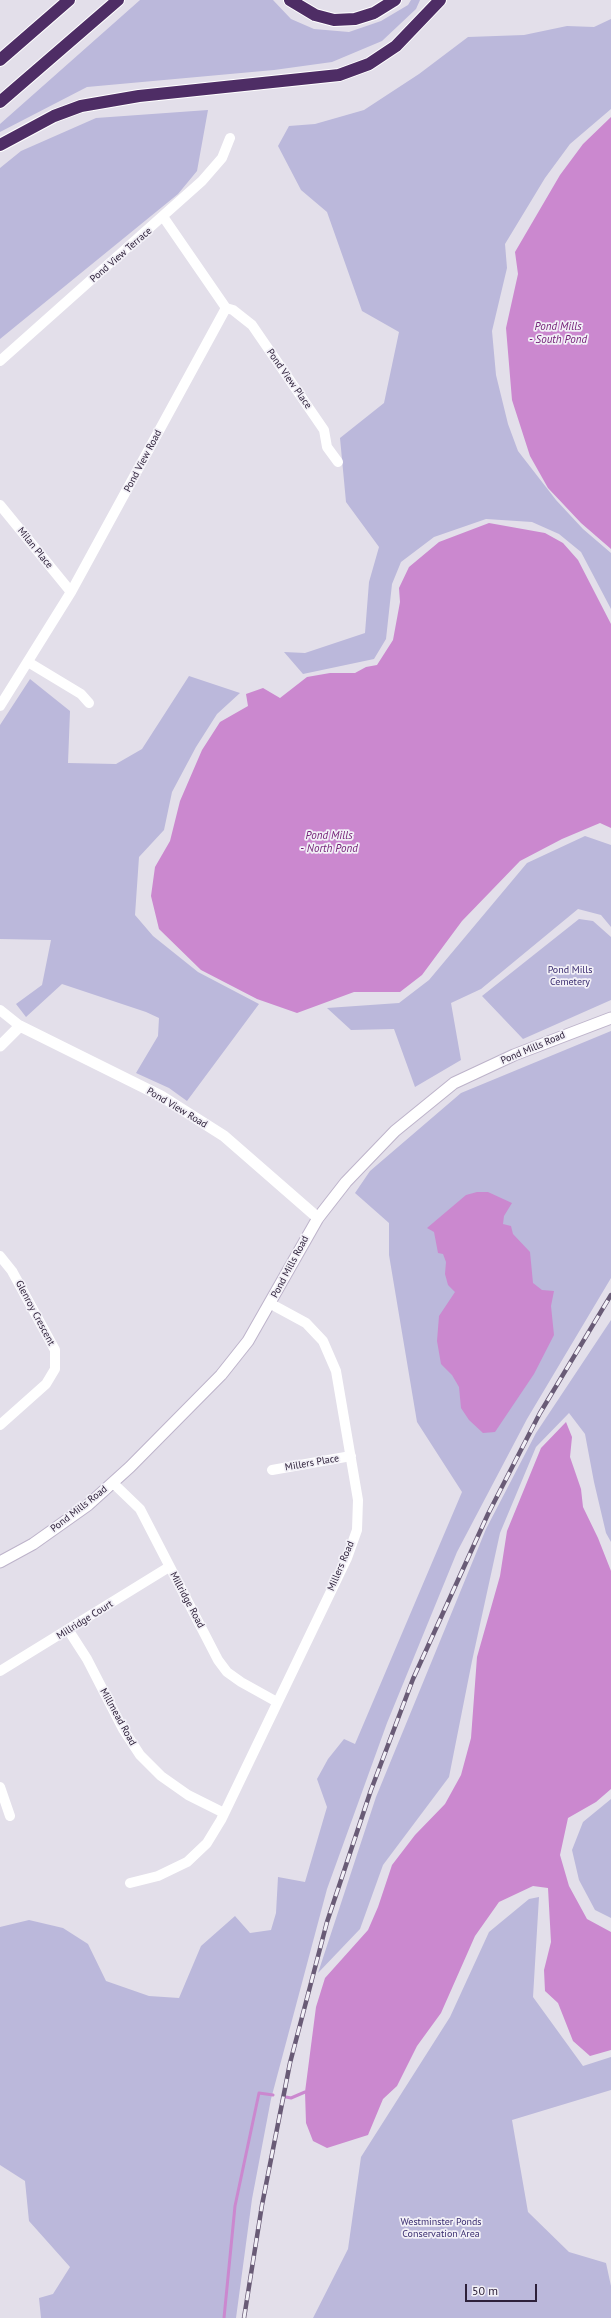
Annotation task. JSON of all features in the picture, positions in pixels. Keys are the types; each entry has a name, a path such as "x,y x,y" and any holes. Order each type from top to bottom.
{"highway":[{"path":"0,60 69,0"},
{"path":"0,102 118,0"},
{"path":"290,0 315,15 334,20 355,19 374,13 395,0"},
{"path":"420,21 429,0"},
{"path":"0,145 54,116 80,106 139,96 339,75 369,64 396,46 440,0"}],"main road":[{"name":"Pond Mills Road","path":"0,1562 60,1526 88,1505 113,1483 221,1376 248,1341 318,1218 346,1182 395,1131 454,1083 514,1055 611,1018"},
{"path":"0,1046 20,1026"},
{"name":"Pond View Road","path":"20,1026 161,1096 224,1136 318,1218"}],"street":[{"name":"Pond View Terrace","path":"0,361 164,218 202,181 222,158 230,138"},
{"path":"164,218 226,308"},
{"name":"Pond View Place","path":"226,308 233,310 252,325 324,430 327,447 338,462"},
{"name":"Pond View Road","path":"0,706 71,592 226,308"},
{"name":"Milan Place","path":"0,505 71,592"},
{"path":"28,662 81,694 89,703"},
{"name":"Pond View Road","path":"0,1010 20,1026"},
{"name":"Glenroy Crescent","path":"0,1256 12,1271 55,1350 55,1369 46,1384 0,1425"},
{"name":"Millers Road","path":"130,1883 158,1876 187,1862 207,1843 224,1813 278,1702 347,1558 357,1530 358,1500 336,1371 323,1341 306,1323 270,1304"},
{"name":"Millers Place","path":"272,1470 351,1456"},
{"name":"Millridge Road","path":"113,1483 140,1509 218,1660 227,1672 241,1682 278,1702"},
{"name":"Millridge Court","path":"0,1671 69,1631 169,1567"},
{"name":"Millmead Road","path":"69,1631 87,1659 123,1730 140,1754 161,1776 183,1791 224,1813"},
{"path":"0,1786 10,1816"}],"green space":[{"path":"140,0 273,0 291,19 314,29 349,32 381,21 408,5 411,0 420,0 416,9 382,41 332,62 274,70 87,87 0,132 0,124"},
{"path":"611,19 611,109 570,144 545,178 505,244 507,268 492,331 496,375 508,424 518,451 556,500 583,529 611,553 611,609 581,552 559,534 532,522 486,519 434,537 401,562 392,584 386,639 374,659 303,674 284,652 305,653 365,633 369,582 379,547 346,502 340,438 384,403 399,332 362,311 327,212 301,190 278,146 289,126 315,124 364,110 419,74 468,37 524,35 567,26 594,27"},
{"path":"208,110 197,171 178,194 0,339 0,168 21,151 96,118"},
{"path":"189,676 240,693 217,714 196,747 172,792 164,830 139,857 135,915 153,936 198,972 259,1004 187,1101 169,1088 136,1073 158,1036 159,1018 146,1012 62,984 26,1017 16,1004 42,985 51,940 0,939 0,725 30,679 70,711 68,763 116,764 142,749"},
{"path":"585,836 611,845 611,927 601,915 578,909 481,989 451,1003 461,1060 415,1087 394,1029 351,1030 327,1008 399,1003 429,980 527,863"},
{"name":"Pond Mills Cemetery","path":"579,919 593,921 611,937 611,1000 523,1039 482,996"},
{"path":"611,1031 611,1278 527,1419 457,1552 387,1723 327,1889 271,2099 252,2199 236,2318 41,2318 39,2298 53,2294 70,2267 29,2221 25,2181 0,2165 0,1927 29,1920 63,1928 88,1944 106,1981 149,1996 179,1998 201,1946 235,1916 250,1933 271,1930 276,1913 278,1877 305,1882 327,1807 317,1779 328,1759 344,1739 355,1744 462,1492 417,1422 389,1255 389,1223 355,1193 370,1171 461,1093"},
{"path":"611,1320 611,1542 606,1533 585,1434 569,1413 536,1447 500,1533 472,1661 449,1777 383,1865 360,1929 318,1973 376,1797 486,1529 536,1433"},
{"path":"611,1799 611,1918 595,1910 579,1880 572,1850 583,1822"},
{"name":"Westminster Ponds Conservation Area","path":"539,1897 533,1997 583,2066 611,2057 611,2090 512,2120 528,2212 569,2252 606,2263 611,2286 611,2318 313,2318 348,2249 361,2157 450,2017 489,1932 529,1899"}],"water":[{"name":"Pond Mills - South Pond","path":"611,117 611,549 581,523 548,488 530,456 512,400 506,328 518,274 515,252 560,175 583,144"},
{"name":"Pond Mills - North Pond","path":"489,523 545,533 563,543 578,560 611,624 611,828 600,823 562,839 520,861 462,921 422,975 400,992 354,992 297,1013 257,999 201,970 159,929 151,896 155,867 170,841 180,801 202,750 220,722 248,706 246,694 263,688 280,698 307,677 330,673 355,673 366,667 377,665 393,640 400,602 399,588 409,567 439,542"},
{"path":"477,1192 488,1192 512,1203 504,1216 503,1224 511,1226 513,1234 530,1252 533,1283 542,1290 554,1291 551,1306 554,1335 534,1374 495,1432 483,1433 469,1420 461,1408 459,1387 452,1375 441,1364 437,1341 439,1316 455,1292 448,1285 445,1274 446,1262 443,1254 438,1253 434,1232 427,1228 466,1195"},
{"path":"566,1422 572,1437 570,1457 581,1489 583,1507 598,1538 611,1571 611,1789 596,1802 568,1818 560,1855 569,1886 587,1919 611,1932 611,2050 590,2056 573,2041 558,2003 545,1991 544,1970 551,1942 548,1888 533,1886 499,1902 475,1936 441,2013 417,2046 397,2086 383,2099 368,2135 327,2148 313,2141 306,2123 305,2092 316,2007 325,1978 368,1930 378,1907 392,1865 415,1835 445,1804 461,1775 471,1738 477,1657 500,1576 507,1531 541,1448"}],"waterway":[{"path":"286,2097 291,2098 305,2092"},
{"path":"224,2318 235,2206 259,2093 273,2095"}],"railway":[{"path":"244,2318 262,2205 290,2063 327,1922 371,1790 413,1679 488,1514 540,1413 611,1295"}]}
